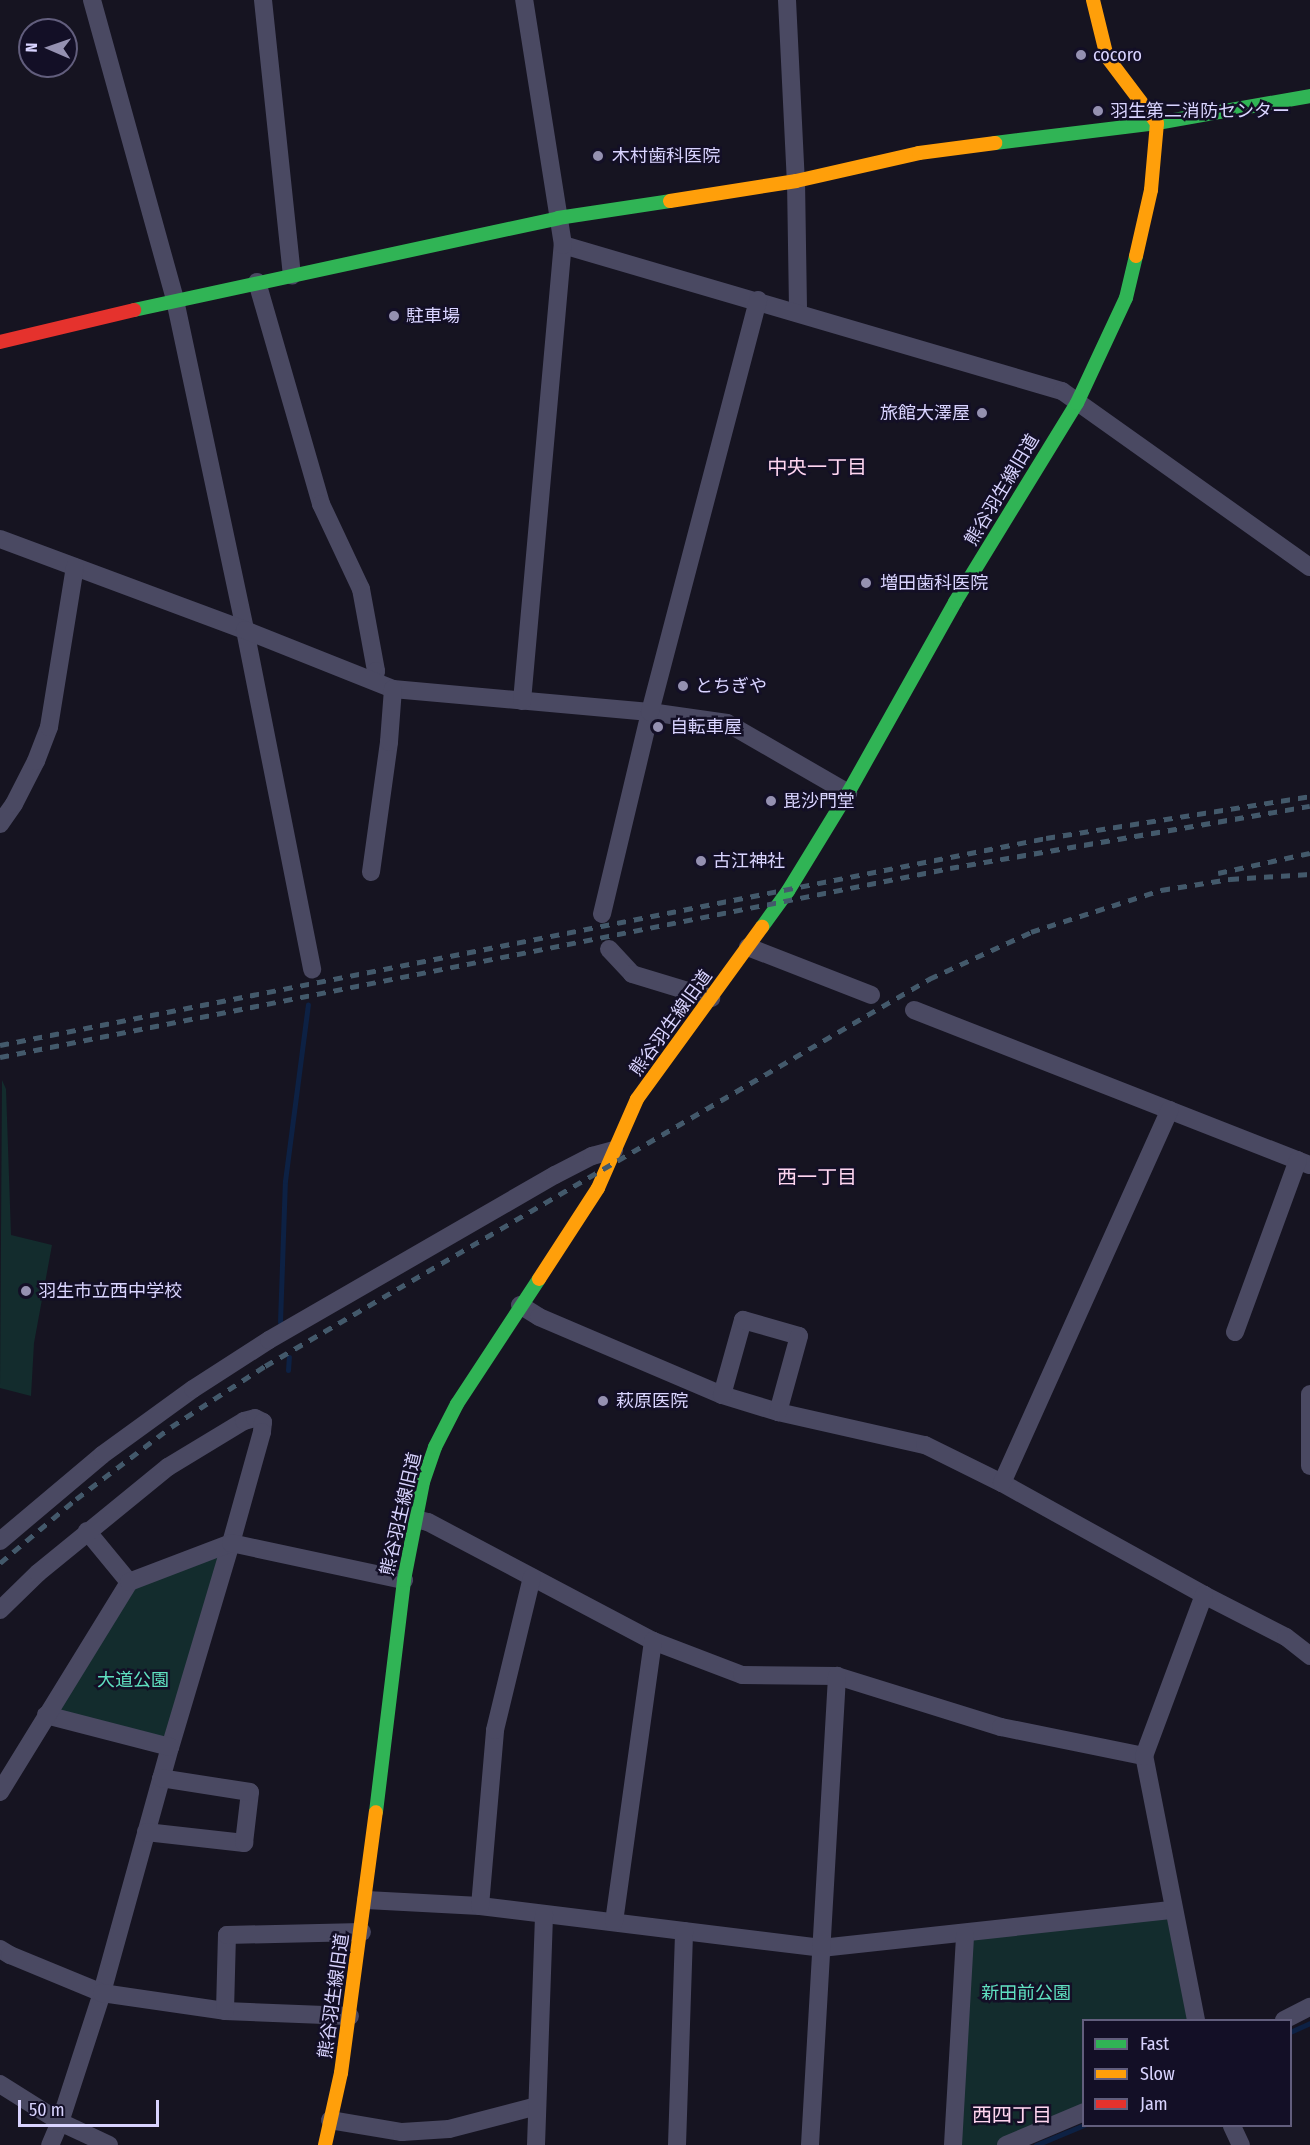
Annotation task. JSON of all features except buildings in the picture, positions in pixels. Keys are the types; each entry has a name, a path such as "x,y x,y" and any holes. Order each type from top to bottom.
{"street":[{"path":"92,0 175,300 245,630 312,969"},
{"path":"263,0 292,275"},
{"path":"522,701 563,245 524,0"},
{"path":"787,0 796,181 798,312"},
{"path":"1093,0 1107,57 1157,123"},
{"path":"0,342 175,300 558,218 796,181 919,153 1157,123 1310,96"},
{"name":"熊谷羽生線旧道","path":"325,2145 350,2016 362,1932 404,1580 415,1519 435,1447 457,1404 589,1203 637,1099 794,882 848,793 955,602 1077,403 1114,328 1132,276 1151,190 1157,123"},
{"path":"563,245 758,300 1062,391 1310,567"},
{"path":"257,282 321,504 361,589 376,670 374,681"},
{"path":"602,914 650,712 758,300"},
{"path":"0,539 393,688 650,712 727,723 848,793"},
{"path":"0,824 14,804 36,761 49,727 75,567"},
{"path":"371,872 389,742 393,688"},
{"path":"748,947 871,995"},
{"path":"609,950 632,974 711,998"},
{"path":"914,1010 1304,1163 1235,1332"},
{"path":"1002,1483 1170,1110"},
{"path":"0,1541 56,1491 111,1448 269,1340 555,1175 591,1156 614,1150"},
{"path":"520,1305 540,1317 722,1395 778,1412 925,1445 1002,1483 1204,1595 1286,1637 1310,1656"},
{"path":"722,1395 743,1320 799,1336 778,1412"},
{"path":"1310,1394 1310,1466"},
{"path":"0,1610 87,1531 168,1467 244,1421 255,1418 263,1422 231,1543 161,1778 102,1993 60,2122 50,2145"},
{"path":"415,1519 428,1522 653,1641 742,1675 837,1676 1001,1727 1144,1756"},
{"path":"87,1531 129,1582"},
{"path":"0,1792 129,1582 231,1543 404,1580"},
{"path":"480,1906 495,1730 532,1577"},
{"path":"1196,2019 1144,1756 1204,1595"},
{"path":"614,1922 653,1641"},
{"path":"810,2145 837,1676"},
{"path":"46,1715 170,1747"},
{"path":"146,1832 244,1843 250,1792 161,1778"},
{"path":"366,1900 480,1906 820,1948 965,1935 1173,1910"},
{"path":"536,2145 544,1914"},
{"path":"677,2145 684,1931"},
{"path":"225,2011 227,1935 362,1932"},
{"path":"952,2145 965,1935"},
{"path":"0,1948 10,1955 102,1993 225,2011 350,2016"},
{"path":"1286,2019 1310,2007"},
{"path":"0,2084 60,2122 109,2145"},
{"path":"330,2120 449,2137 537,2106"},
{"path":"1006,2145 1082,2112"},
{"path":"1233,2127 1241,2145"}],"green space":[{"name":"羽生市立西中学校","path":"2,1080 6,1089 11,1235 52,1245 34,1343 31,1396 0,1388"},
{"name":"大道公園","path":"221,1554 165,1738 58,1712 134,1586"},
{"name":"新田前公園","path":"1173,1910 1196,2019 1082,2019 1082,2112 1006,2145 953,2145 965,1935"}],"waterway":[{"path":"280,1322 285,1181 308,1004"},
{"path":"288,1370 289,1357"},
{"path":"1292,2031 1310,2023"},
{"path":"1036,2145 1082,2126"}],"railway":[{"path":"0,1045 1046,838 1310,796"},
{"path":"0,1057 950,868 1310,806"},
{"path":"1218,873 1310,853"},
{"path":"0,1563 76,1499 171,1427 265,1366 929,979 1031,932 1161,890 1230,879 1310,874"}],"traffic: fast":[{"path":"995,143 1157,123 1310,96"},
{"path":"134,310 558,218 670,201"},
{"path":"762,927 788,891 848,793 955,602 1077,403 1126,298 1136,256"},
{"path":"376,1812 404,1580 423,1482 435,1447 457,1404 539,1279"}],"traffic: slow":[{"path":"1093,0 1107,57 1157,123"},
{"path":"1136,256 1151,190 1157,123"},
{"path":"670,201 796,181 919,153 995,143"},
{"path":"539,1279 598,1188 637,1099 762,927"},
{"path":"325,2145 341,2073 376,1812"}],"traffic: jam":[{"path":"0,342 134,310"}],"place":[{"name":"cocoro","path":"1081,55"},
{"name":"羽生第二消防センター","path":"1098,111"},
{"name":"木村歯科医院","path":"598,156"},
{"name":"駐車場","path":"394,316"},
{"name":"旅館大澤屋","path":"982,413"},
{"name":"増田歯科医院","path":"866,583"},
{"name":"とちぎや","path":"683,686"},
{"name":"自転車屋","path":"658,727"},
{"name":"毘沙門堂","path":"771,801"},
{"name":"古江神社","path":"701,861"},
{"name":"羽生市立西中学校","path":"26,1291"},
{"name":"萩原医院","path":"603,1401"}],"district":[{"name":"中央一丁目","path":"817,467"},
{"name":"西一丁目","path":"817,1177"},
{"name":"西四丁目","path":"1012,2115"}]}
